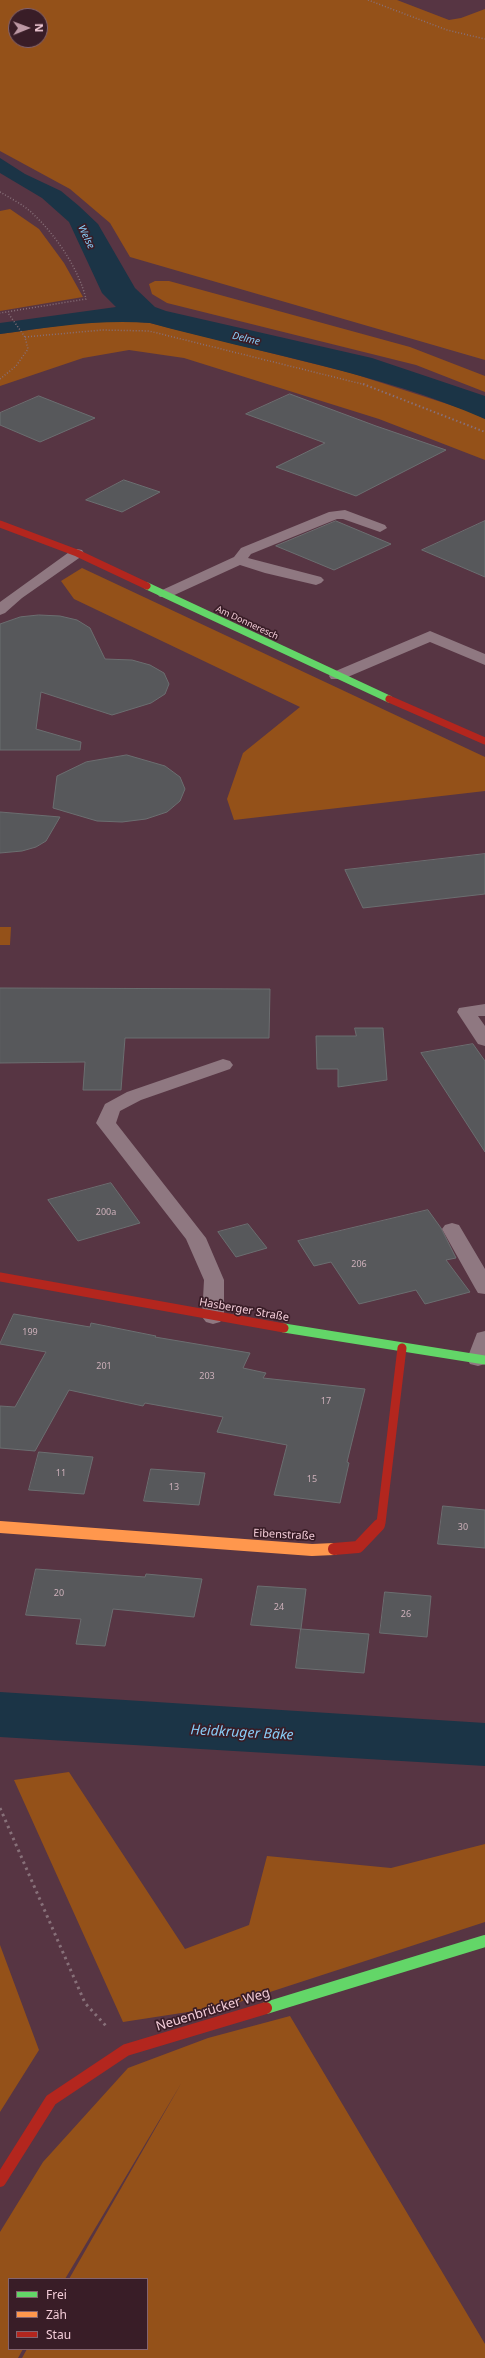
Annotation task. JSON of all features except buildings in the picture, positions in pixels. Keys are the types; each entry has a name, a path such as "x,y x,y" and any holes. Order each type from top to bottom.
{"street":[{"name":"Am Donneresch","path":"0,524 77,553 337,676 485,741"},
{"name":"Hasberger Straße","path":"0,1277 213,1318 482,1360"},
{"name":"Eibenstraße","path":"0,1527 312,1550 358,1547 381,1523 402,1348"},
{"name":"Neuenbrücker Weg","path":"0,2182 51,2100 126,2050 485,1941"}],"lane":[{"path":"164,594 239,560 246,551 334,515 345,514 380,528"},
{"path":"0,610 6,598 77,553"},
{"path":"239,560 270,570 316,580"},
{"path":"337,676 430,636 485,660"},
{"path":"485,1010 466,1012 485,1040"},
{"path":"213,1318 214,1280 196,1238 106,1123 112,1108 134,1096 223,1065"},
{"path":"452,1229 485,1288"},
{"path":"482,1360 485,1338"}],"path":[{"path":"368,0 447,30 485,39"},
{"path":"0,192 31,212 56,241 84,288 86,299 8,313 0,313"},
{"path":"0,379 22,361 28,349 24,337 8,313"},
{"path":"24,337 94,329 121,328 149,331 360,383 485,432"},
{"path":"0,1808 85,2003 126,2050"}],"shaded area":[{"path":"0,0 397,0 449,20 461,18 485,9 485,360 130,257 110,223 70,189 0,151"},
{"path":"10,209 39,229 64,263 83,297 0,311 0,211"},
{"path":"155,281 169,281 410,347 485,376 485,392 416,365 167,303 152,294 149,284"},
{"path":"126,321 150,323 351,373 469,411 485,419 485,460 379,419 184,358 129,350 83,358 0,386 0,334 79,323"},
{"path":"82,568 485,757 485,791 234,820 227,799 243,753 300,707 74,599 61,581"},
{"path":"0,927 11,927 10,945 0,945"},
{"path":"69,1772 185,1949 249,1925 267,1856 391,1868 485,1844 485,1922 227,2006 123,2022 14,1780"},
{"path":"0,1945 39,2050 0,2112"},
{"path":"290,2016 485,2344 485,2358 22,2358 26,2350 148,2350 148,2278 70,2278 182,2082 66,2278 8,2278 8,2350 22,2350 18,2358 0,2358 0,2232 43,2162 128,2068 208,2038"}],"water":[{"path":"0,158 25,174 61,191 98,224 135,288 155,307 166,311 372,358 485,396 485,419 444,403 362,376 150,323 94,323 56,326 0,334 0,323 116,307 102,293 69,222 42,198 0,173"},
{"name":"Heidkruger Bäke","path":"0,1692 485,1723 485,1766 0,1737"}],"traffic: fast":[{"path":"147,586 389,699"},
{"path":"284,1328 485,1360"},
{"path":"266,2008 485,1941"}],"traffic: slow":[{"path":"0,1527 312,1550 334,1549"}],"traffic: jam":[{"path":"0,524 77,553 147,586"},
{"path":"389,699 485,741"},
{"path":"0,1277 284,1328"},
{"path":"334,1549 358,1547 381,1523 402,1348"},
{"path":"0,2181 51,2100 126,2050 266,2008"}],"water label":[{"name":"Welse","path":"86,237"},
{"name":"Delme","path":"246,339"}]}
